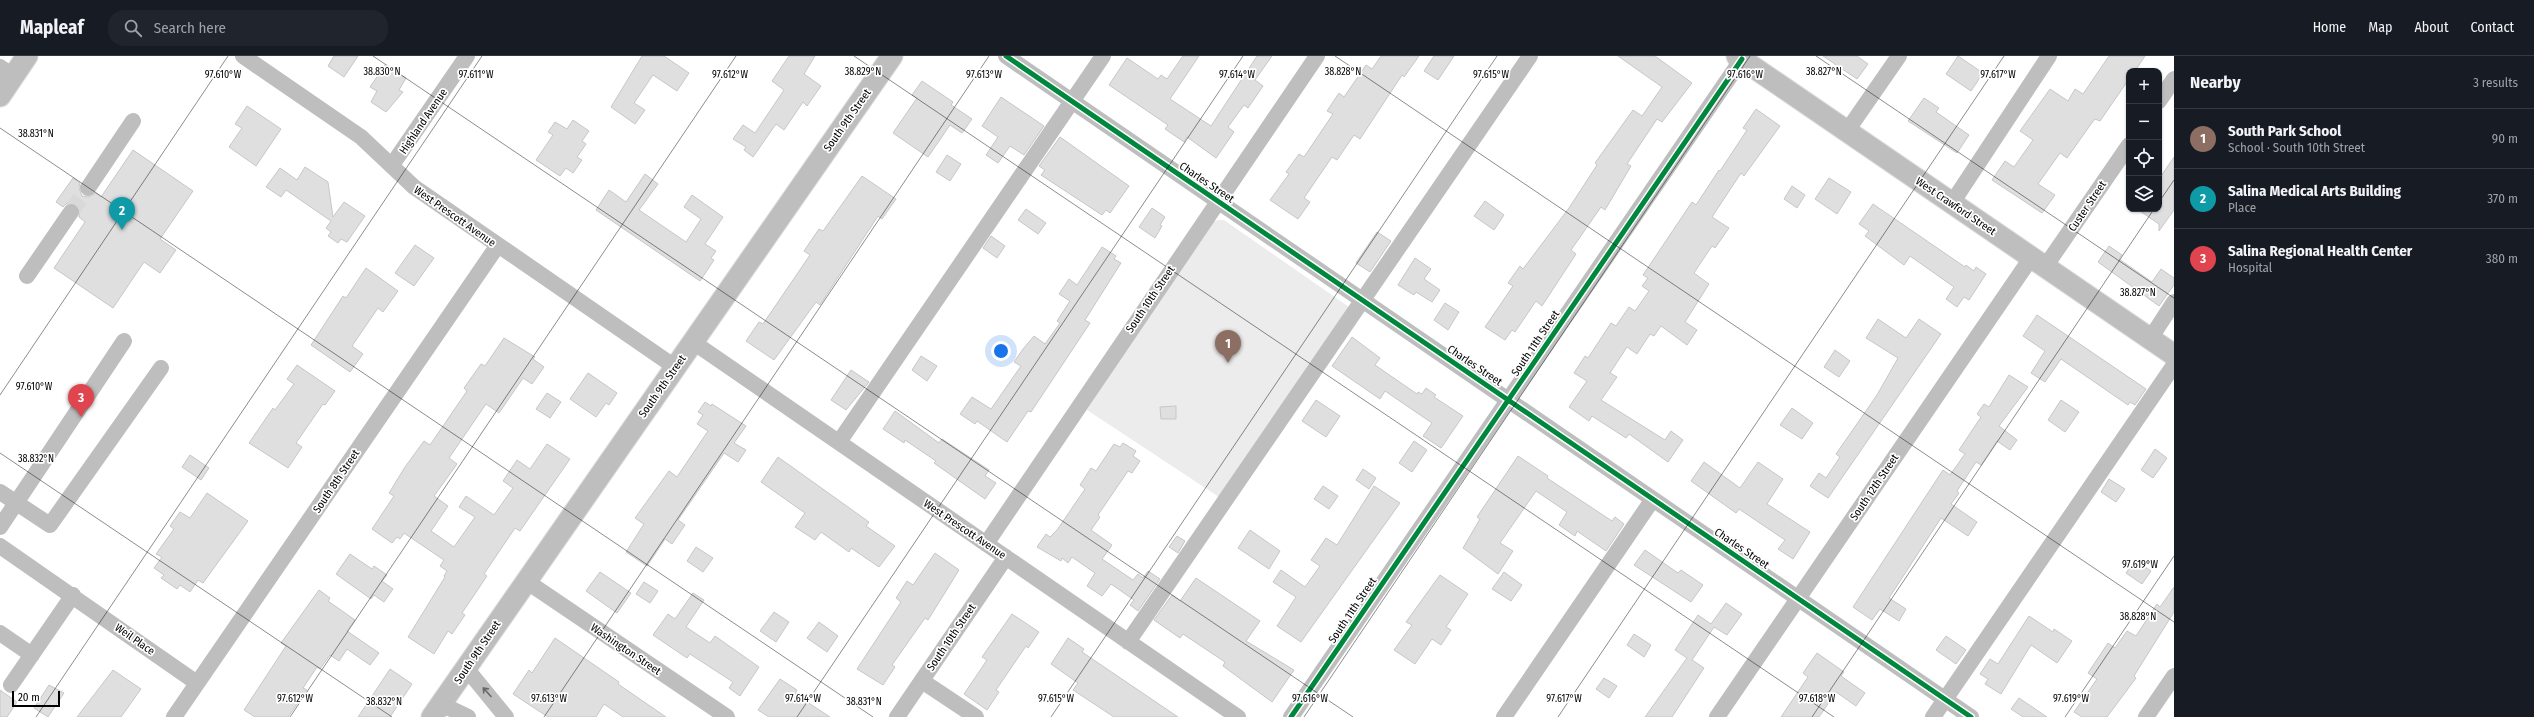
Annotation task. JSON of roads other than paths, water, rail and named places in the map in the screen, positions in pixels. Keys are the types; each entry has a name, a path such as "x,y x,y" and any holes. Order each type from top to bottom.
{"main road":[{"path":"0,96 7,72 27,56"},
{"name":"South 9th Street","path":"437,711 892,56"},
{"name":"West Crawford Street","path":"1740,58 2174,355"}],"street":[{"name":"West Prescott Avenue","path":"242,56 361,137 414,187 675,367"},
{"name":"Highland Avenue","path":"392,165 467,56"},
{"name":"Charles Street","path":"1006,56 1971,717"},
{"path":"839,442 1103,56"},
{"name":"South 10th Street","path":"986,544 1217,200 1317,56"},
{"path":"1128,642 1530,56"},
{"path":"1847,131 1899,56"},
{"path":"1952,203 2049,56"},
{"name":"South 11th Street","path":"1291,717 1740,58"},
{"path":"2162,97 2174,79"},
{"path":"88,188 133,121"},
{"name":"Custer Street","path":"2038,262 2126,149"},
{"path":"27,276 71,212"},
{"name":"South 8th Street","path":"174,717 498,245"},
{"name":"South 12th Street","path":"1717,717 1798,598 2038,262"},
{"path":"2150,338 2174,302"},
{"path":"0,527 15,502 124,341"},
{"name":"West Prescott Avenue","path":"693,342 1238,717"},
{"path":"1933,717 2174,365"},
{"path":"0,492 50,525 161,368"},
{"path":"1504,717 1653,499"},
{"name":"Weil Place","path":"0,546 73,595 198,683"},
{"name":"South 10th Street","path":"897,717 1006,557"},
{"name":"Washington Street","path":"526,581 727,717"},
{"path":"11,685 73,595"},
{"path":"0,633 32,655"},
{"path":"466,668 506,717"},
{"path":"2146,717 2174,676"},
{"path":"922,681 976,717"},
{"path":"437,711 468,717"}],"tunnel":[{"path":"71,212 88,188"}],"place":[{"name":"Salina Medical Arts Building","path":"122,230"},
{"name":"South Park School","path":"1228,363"},
{"name":"Salina Regional Health Center","path":"81,417"}]}
